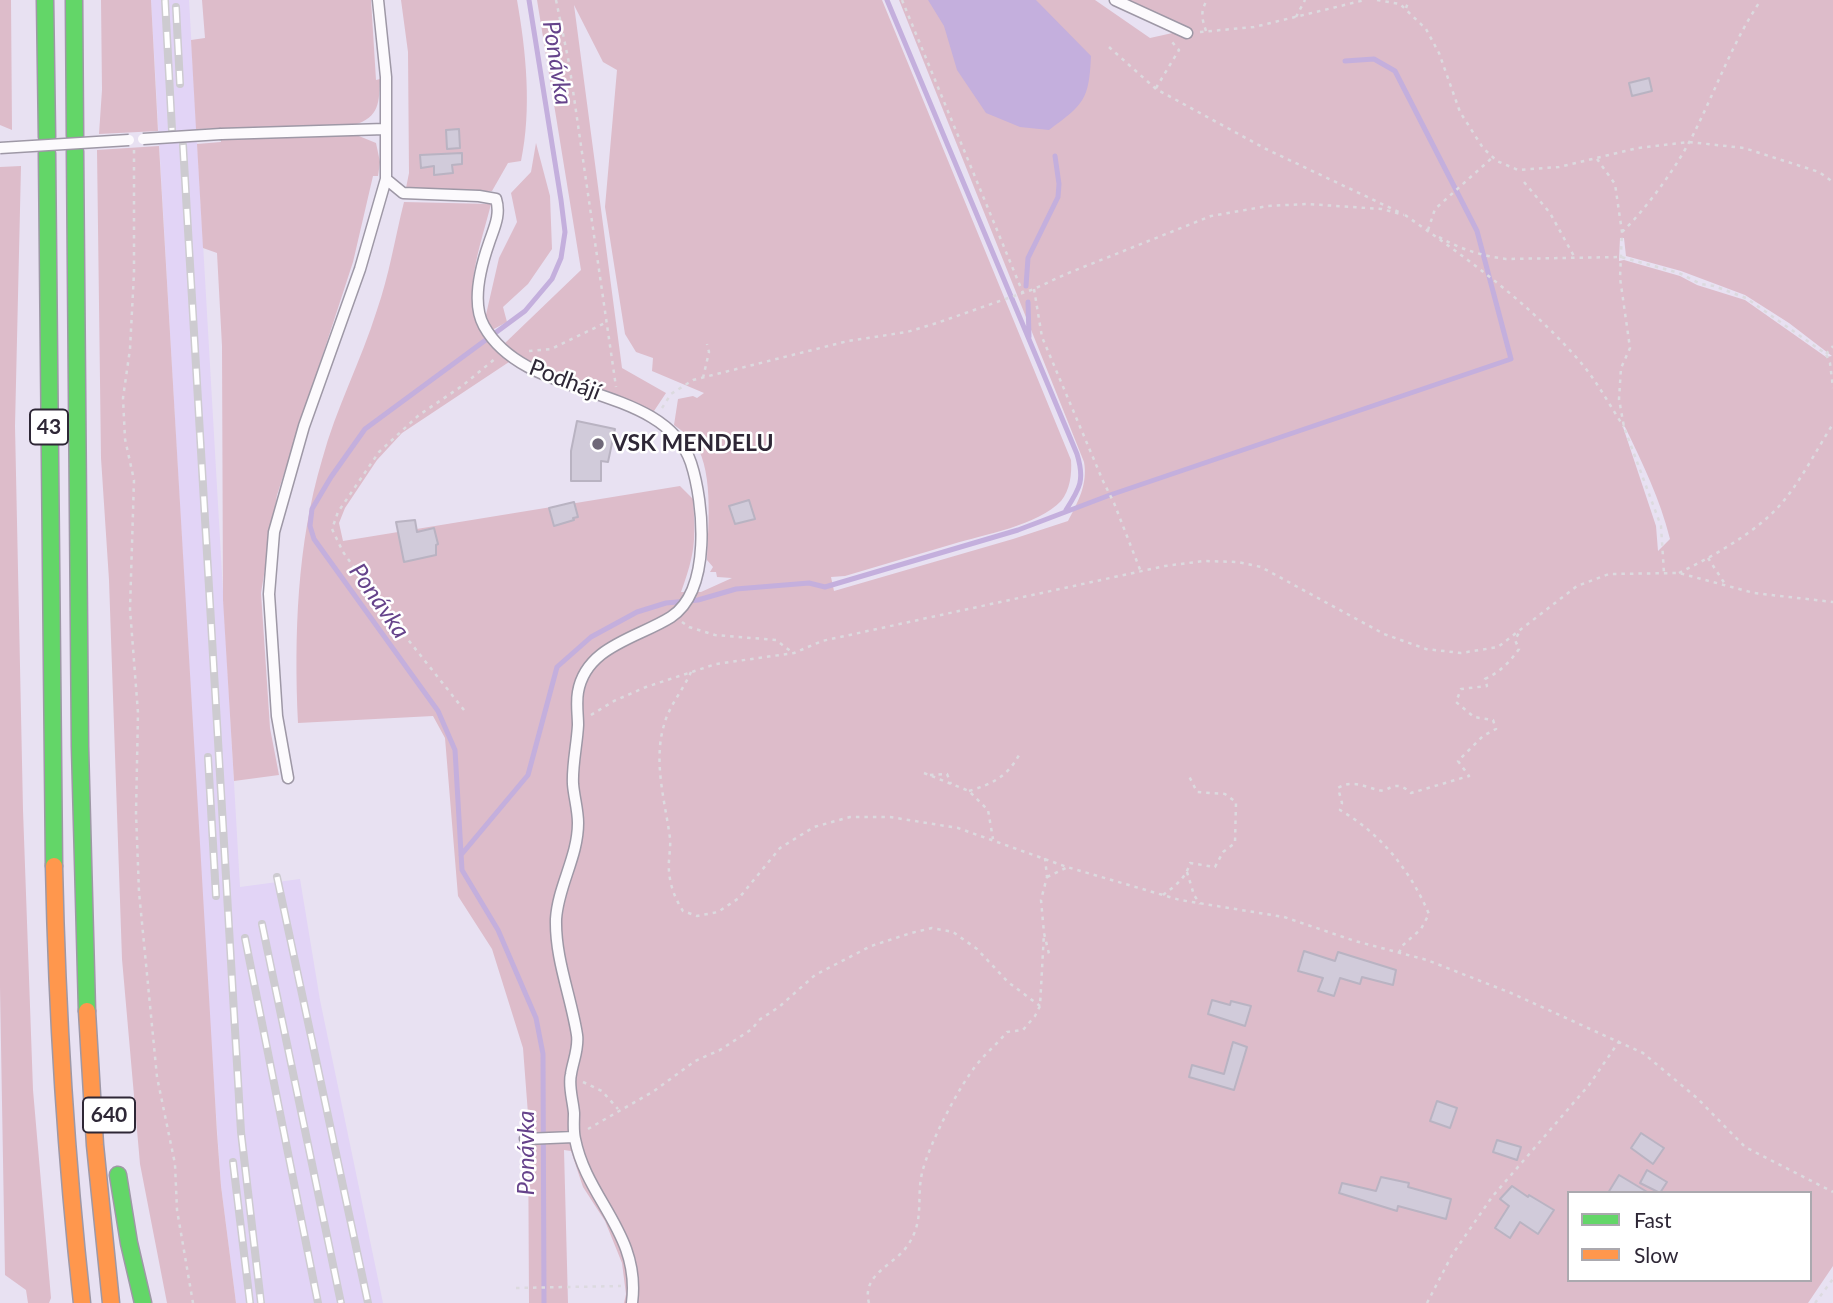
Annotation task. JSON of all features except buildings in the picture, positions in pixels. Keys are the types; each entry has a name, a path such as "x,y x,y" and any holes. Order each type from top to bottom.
{"highway":[{"name":"43","path":"45,0 53,840 57,990 65,1145 82,1303"},
{"name":"43","path":"74,0 83,926 93,1135 111,1303"},
{"name":"640","path":"83,926 109,1112"},
{"name":"640","path":"116,1165 143,1303"}],"lane":[{"path":"288,778 277,716 269,594 274,532 304,426 360,269 386,179 386,77 378,0"},
{"path":"1115,0 1187,33"},
{"path":"0,148 385,129"},
{"name":"Podhájí","path":"386,179 403,193 479,195 496,199 499,213 479,281 482,323 503,350 543,375 617,401 653,419 677,439 691,461 702,538 699,569 689,595 675,613"},
{"path":"632,1303 631,1265 620,1231 592,1186 574,1137 570,1076 578,1038 563,978 556,919 561,892 573,859 578,825 573,780 578,692 584,675 613,645 675,613"},
{"path":"525,1139 574,1137"}],"path":[{"path":"555,0 569,63 617,401"},
{"path":"902,0 1023,293"},
{"path":"1206,31 1202,8 1207,0"},
{"path":"1296,16 1305,0"},
{"path":"1187,33 1254,27 1365,0"},
{"path":"1377,0 1400,4 1426,29 1439,52 1460,112 1483,148 1493,157 1518,170 1559,167 1638,148 1689,142 1744,148 1819,173 1833,182"},
{"path":"1406,8 1409,0"},
{"path":"1622,232 1642,212 1689,142 1742,28 1761,0"},
{"path":"1156,20 1161,31 1179,50 1156,89"},
{"path":"1109,47 1156,89 1266,149 1404,215 1453,245 1489,257 1621,257 1679,273 1701,284 1746,298 1826,354 1830,363 1833,388"},
{"path":"135,140 134,272 130,349 123,398 125,439 134,480 130,609 138,713 136,813 139,892 157,1077 175,1164 177,1210 193,1303"},
{"path":"1428,231 1435,209 1493,157"},
{"path":"1597,158 1615,184 1622,232 1620,278 1630,348 1619,380 1624,427"},
{"path":"1524,182 1550,214 1575,258"},
{"path":"653,419 671,394 694,380 848,341 907,332 1034,289 1211,216 1268,206 1307,204 1382,209 1404,215"},
{"path":"1428,231 1541,320 1584,366 1624,427 1661,526 1664,573"},
{"path":"1034,289 1042,337 1141,572"},
{"path":"464,710 390,617 343,552 332,529 338,512 379,452 419,415 462,386 503,350 551,348 607,322"},
{"path":"702,378 709,352 707,344"},
{"path":"1826,354 1833,345"},
{"path":"1679,573 1709,558 1767,518 1788,495 1833,424"},
{"path":"1709,558 1720,579 1727,586"},
{"path":"578,726 614,701 646,687 716,664 794,653 822,641 1141,572 1204,561 1238,562 1261,567 1384,634 1426,649 1461,653 1498,648 1577,586 1609,575 1679,573 1754,593 1833,602"},
{"path":"675,613 688,627 715,635 776,640 794,653"},
{"path":"1399,953 1402,946 1421,929 1429,914 1420,893 1384,845 1367,826 1340,810 1342,803 1338,789 1345,784 1366,785 1384,791 1393,785 1403,785 1411,793 1469,776 1458,761 1483,736 1496,729 1493,720 1474,717 1456,702 1461,689 1487,686 1485,679 1496,674 1511,660 1519,649 1514,640 1520,630"},
{"path":"691,672 681,695 669,710 663,728 660,762 671,848 668,870 675,899 683,911 697,916 718,912 739,898 780,848 814,827 850,817 890,817 958,828 1068,867 1163,895 1200,904 1284,917 1427,960 1511,993 1620,1040 1643,1053 1697,1098 1745,1147 1833,1192"},
{"path":"969,792 992,784 1011,769 1019,755"},
{"path":"924,773 969,792 988,810 993,839"},
{"path":"930,775 947,774 951,784"},
{"path":"1163,895 1177,885 1190,863 1215,867 1223,852 1235,843 1236,802 1225,794 1197,792 1189,776"},
{"path":"869,1303 866,1294 873,1278 903,1251 918,1222 922,1174 954,1100 979,1062 1007,1032 1023,1030 1040,1006 1044,933 1041,900 1046,877 1045,858"},
{"path":"1046,877 1068,867"},
{"path":"1187,872 1194,895 1200,904"},
{"path":"574,1137 653,1091 695,1061 720,1050 779,1007 815,975 872,946 911,933 932,928 953,932 977,948 1008,982 1040,1006"},
{"path":"1044,933 1051,958"},
{"path":"1427,1303 1452,1255 1492,1197 1589,1086 1620,1040"},
{"path":"570,1076 602,1091 618,1109"},
{"path":"1815,1303 1833,1279"},
{"path":"516,1287 633,1286"}],"shaded area":[{"path":"0,0 11,0 12,130 0,125"},
{"path":"101,0 151,0 158,131 99,134 102,90"},
{"path":"151,0 189,0 240,887 300,879 320,1000 383,1303 236,1303 221,1186 207,983"},
{"path":"202,0 371,0 376,80 380,79 378,102 373,113 363,122 354,125 196,129 191,40 205,38"},
{"path":"401,0 517,0 526,80 524,141 521,161 508,163 492,191 428,191 406,188 409,173 408,52"},
{"path":"537,0 882,0 1071,460 1071,471 1064,497 1039,517 995,533 845,576 831,577 834,591 1068,521 1079,500 1085,478 1084,462 899,0 1095,0 1150,38 1177,32 1123,0 1833,0 1833,1266 1808,1303 624,1303 626,1294 622,1263 605,1221 583,1187 571,1151 564,1150 568,1303 529,1303 528,1114 523,1048 492,949 458,896 445,738 433,716 298,723 297,623 307,524 322,460 381,297 404,202 491,204 476,262 473,307 481,333 509,362 402,433 377,460 345,508 339,523 343,541 680,486 693,499 694,525 692,557 681,592 701,592 732,578 717,577 716,572 710,572 713,567 707,560 709,513 704,464 691,438 674,425 678,399 693,396 697,398 704,393 652,371 653,358 636,352 625,334 605,207 617,70 603,62 574,5 622,368 666,393 652,414 598,388 545,372 504,344 581,270","holes":["1620,238 1624,238 1626,256 1681,271 1745,295 1789,323 1832,356 1826,357 1745,300 1697,285 1680,276 1624,260 1619,261","1623,427 1645,468 1666,524 1670,539 1658,551 1656,526"]},
{"path":"928,0 1036,0 1091,56 1089,82 1082,100 1070,114 1049,130 1020,127 986,113 957,70 944,26"},
{"path":"354,134 376,143 380,162 378,176 373,176 353,262 277,495 261,593 270,728 279,775 234,781 223,600 222,346 217,253 203,248 197,144 221,140"},
{"path":"536,143 550,196 552,249 528,284 503,307 507,322 492,330 485,319 499,258 517,222 511,193 531,172"},
{"path":"159,146 217,1133 236,1303 167,1303 140,1164 122,959 109,580 101,458 97,150"},
{"path":"21,166 15,426 23,810 33,1090 51,1298 49,1303 28,1303 26,1290 5,1275 0,987 0,167"}],"waterway":[{"name":"Ponávka","path":"529,0 565,232 561,258 552,279 525,311 365,429 312,509 310,526 314,539 438,711 455,750 462,870 498,930 536,1018 543,1054 544,1303"},
{"path":"887,0 1077,454 1081,471 1080,484 1066,510"},
{"path":"461,855 528,775 557,667 591,637 637,612 666,603 698,600 736,589 809,583 825,587 1018,530 1110,495 1511,359 1477,231 1395,71 1374,59 1345,61"},
{"path":"1026,286 1028,258 1058,197 1055,156"},
{"path":"1028,302 1029,337"}],"railway":[{"path":"165,0 172,130"},
{"path":"176,7 180,84"},
{"path":"183,145 241,1132 261,1303"},
{"path":"208,757 216,896"},
{"path":"277,877 368,1303"},
{"path":"262,924 341,1303"},
{"path":"245,938 318,1303"},
{"path":"233,1162 250,1303"}],"traffic: fast":[{"path":"45,0 47,137"},
{"path":"74,0 75,136"},
{"path":"75,151 80,747 87,1011"},
{"path":"47,153 54,866"},
{"path":"118,1175 129,1243 143,1303"}],"traffic: slow":[{"path":"54,866 63,1085 82,1303"},
{"path":"87,1011 95,1145 111,1303"}],"place":[{"name":"VSK MENDELU","path":"598,444"}]}
